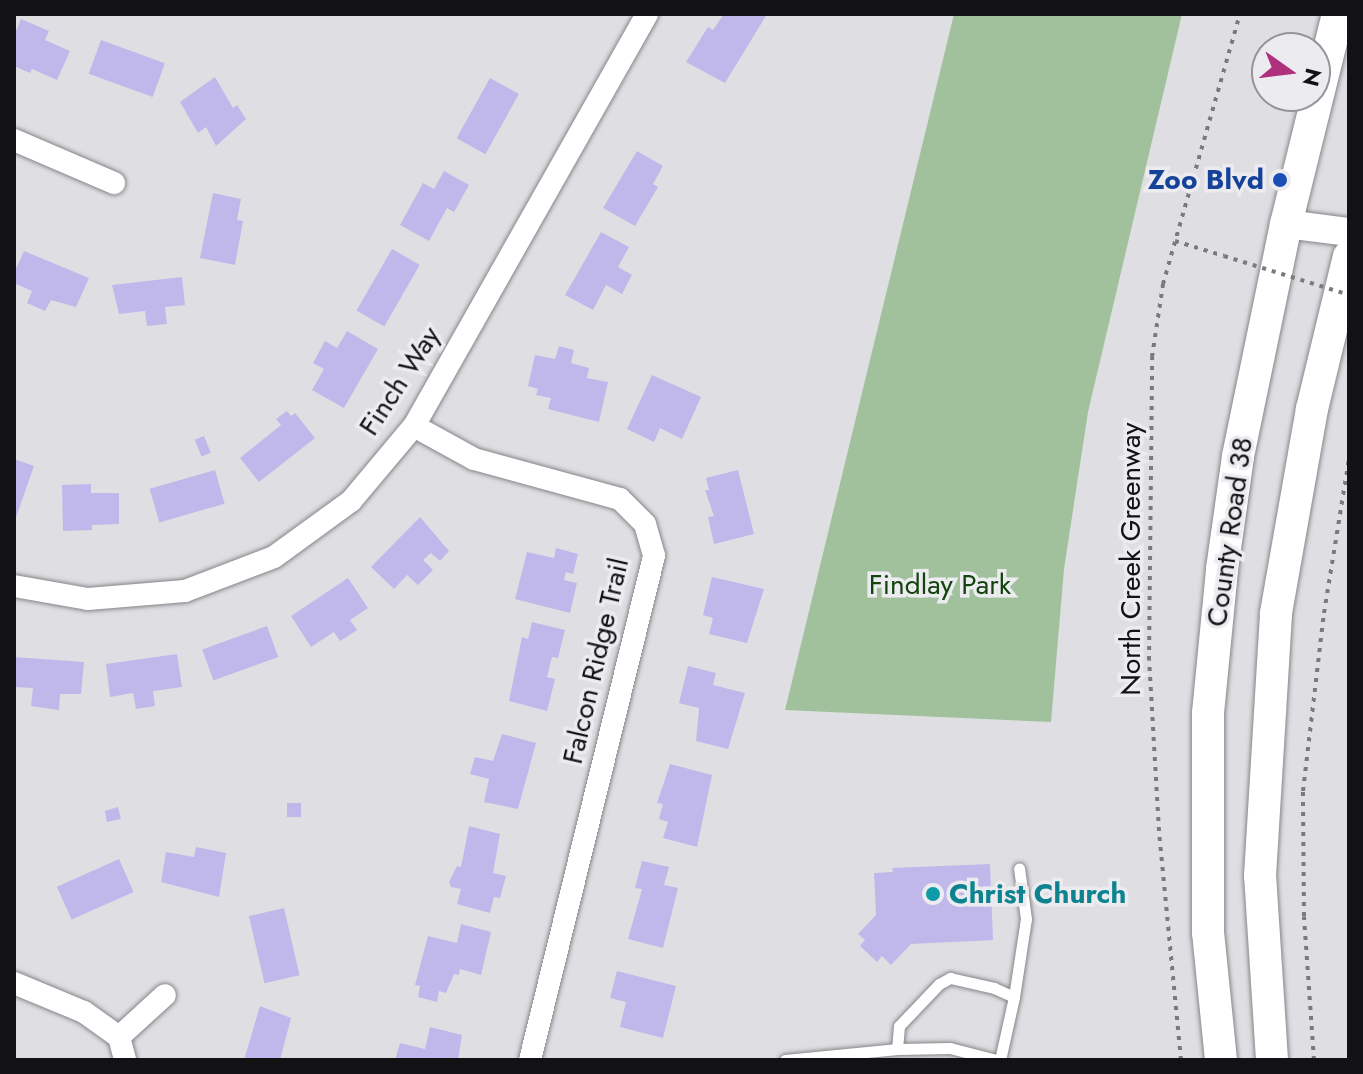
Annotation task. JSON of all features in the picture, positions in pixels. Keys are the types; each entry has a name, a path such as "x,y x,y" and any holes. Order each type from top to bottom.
{"main road":[{"name":"County Road 38","path":"1221,1060 1208,933 1208,713 1238,456 1286,224 1338,14"},
{"name":"County Road 38","path":"1272,1060 1260,876 1276,613 1312,409 1349,256"}],"street":[{"name":"Finch Way","path":"14,586 88,599 185,591 274,557 351,501 414,426 647,14"},
{"path":"14,140 114,183"},
{"path":"1286,224 1349,232"},
{"name":"Falcon Ridge Trail","path":"414,426 474,459 620,499 645,524 654,556 530,1060"},
{"path":"14,983 84,1012 119,1037 125,1060"},
{"path":"119,1037 165,995"}],"lane":[{"path":"785,1060 897,1049 950,1048 998,1060 1014,997 1026,919 1019,868"},
{"path":"897,1049 899,1026 939,984 950,978 980,984 1014,997"}],"path":[{"name":"North Creek Greenway","path":"1181,1060 1159,831 1149,660 1152,357 1155,323 1175,241 1240,14"},
{"path":"1175,241 1349,295"},
{"path":"1314,1060 1304,916 1303,791 1324,613 1349,459"}],"green space":[{"name":"Findlay Park","path":"954,14 1182,14 1088,412 1064,569 1051,722 785,710"}],"building":[{"path":"724,14 767,14 725,83 686,62 708,27 713,30"},
{"path":"21,19 49,31 45,40 70,51 57,80 32,69 30,73 14,66 14,36"},
{"path":"101,40 165,63 153,97 89,74"},
{"path":"215,77 233,108 237,105 246,119 216,146 206,127 198,133 180,102"},
{"path":"490,78 519,94 485,154 457,138"},
{"path":"637,151 663,166 653,184 658,187 635,226 603,208"},
{"path":"444,171 469,185 454,212 447,208 429,241 400,225 423,183 434,189"},
{"path":"213,193 241,199 237,220 243,221 235,265 200,258"},
{"path":"601,232 629,247 618,267 632,275 622,294 606,285 593,310 565,295"},
{"path":"392,249 420,265 384,326 356,310"},
{"path":"24,251 89,278 76,307 51,300 45,311 27,303 32,291 14,283 14,273"},
{"path":"182,277 185,305 165,307 167,324 147,326 145,311 119,314 112,285"},
{"path":"347,331 378,349 344,408 312,390 324,369 313,363 325,341 337,348"},
{"path":"559,346 574,350 571,363 589,368 587,378 608,382 599,422 548,409 551,398 536,395 538,389 528,386 535,355 555,359"},
{"path":"652,375 701,397 682,439 660,428 654,442 627,429"},
{"path":"287,411 291,416 295,413 315,438 259,482 240,458 281,425 276,419"},
{"path":"204,436 211,453 201,456 195,440"},
{"path":"14,459 34,466 14,523"},
{"path":"215,470 225,504 159,522 150,489"},
{"path":"738,470 754,534 714,544 708,517 714,516 705,490 709,490 706,478"},
{"path":"91,484 91,493 119,493 119,524 92,525 92,530 63,531 62,485"},
{"path":"420,517 449,551 440,561 431,553 423,560 433,570 418,585 407,575 394,589 371,567"},
{"path":"556,548 578,554 573,574 566,572 564,580 577,583 570,613 515,599 527,552 554,558"},
{"path":"712,577 764,589 747,643 709,634 713,618 703,615"},
{"path":"348,578 368,608 350,620 357,630 340,641 334,632 311,647 291,616"},
{"path":"532,622 565,630 558,658 552,657 547,677 555,679 547,711 509,701 522,637 528,639"},
{"path":"267,626 278,657 213,681 202,650"},
{"path":"177,654 182,687 153,691 155,706 136,709 133,693 110,697 106,664"},
{"path":"14,657 84,662 81,694 60,694 59,710 31,706 33,688 14,687"},
{"path":"688,666 716,673 713,685 745,693 728,749 696,741 699,708 679,703"},
{"path":"502,734 536,743 518,809 484,802 489,779 470,774 475,757 493,761"},
{"path":"670,764 712,775 697,847 663,838 668,822 659,819 663,804 657,803"},
{"path":"287,803 301,803 301,817 287,817"},
{"path":"118,807 121,819 107,822 105,811"},
{"path":"469,826 500,834 493,873 506,876 500,898 494,897 490,913 457,904 461,889 451,887 449,882 457,866 461,867"},
{"path":"196,847 226,853 219,897 161,882 166,852 194,857"},
{"path":"119,859 134,892 72,920 57,887"},
{"path":"642,861 669,867 664,885 678,888 663,948 628,939 642,889 635,888"},
{"name":"Christ Church","path":"990,864 993,940 911,944 891,965 882,956 877,962 860,946 865,940 858,934 876,915 874,873 893,872 892,868"},
{"path":"284,908 300,975 264,983 249,916"},
{"path":"461,924 491,932 481,975 460,969 459,975 454,974 446,993 439,991 437,1002 418,997 420,986 415,985 428,936 457,943"},
{"path":"617,971 676,986 663,1038 620,1027 626,1002 610,998"},
{"path":"260,1006 291,1018 280,1060 244,1060"},
{"path":"430,1027 462,1035 458,1060 395,1060 400,1043 425,1049"}],"place":[{"name":"Zoo Blvd","path":"1280,180"},
{"name":"Christ Church","path":"933,894"}]}
